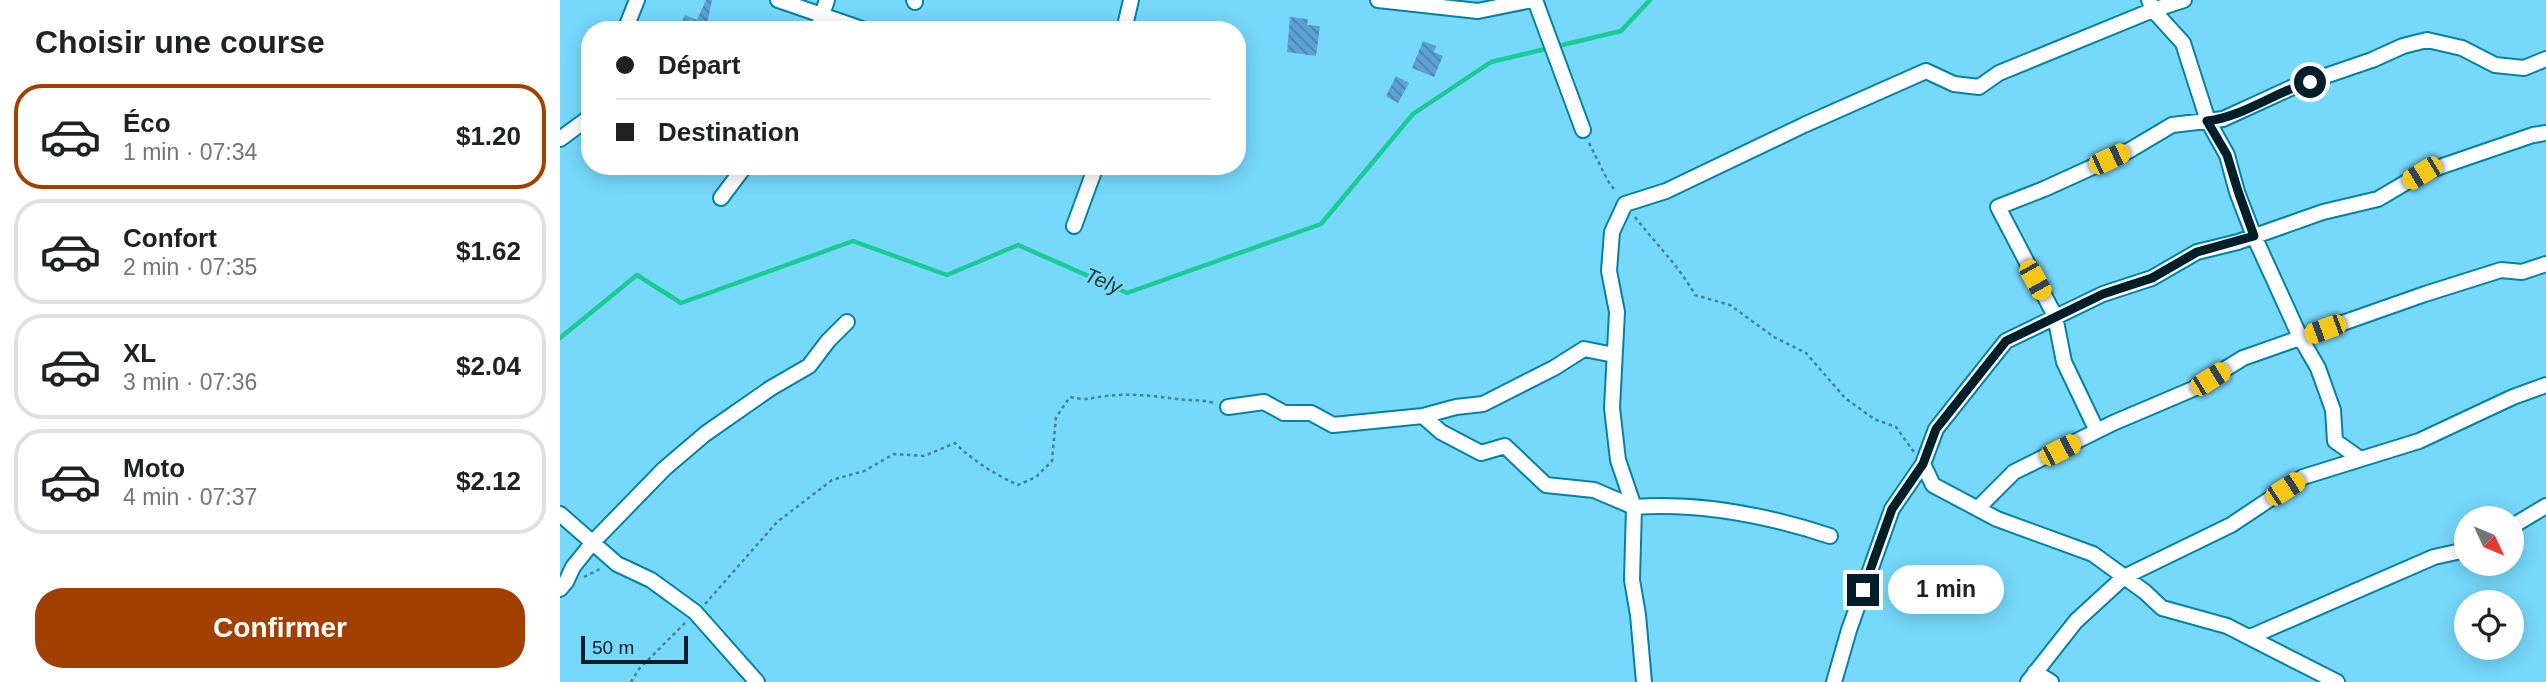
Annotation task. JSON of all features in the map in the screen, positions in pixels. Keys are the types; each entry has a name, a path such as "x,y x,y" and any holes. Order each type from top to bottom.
{"street":[{"path":"629,21 638,0"},
{"path":"778,0 839,21"},
{"path":"820,21 828,0"},
{"path":"822,15 840,0"},
{"path":"1126,21 1131,0"},
{"path":"1378,0 1478,11 1534,0 1583,130"},
{"path":"1644,682 1639,615 1632,580 1634,507 1618,460 1612,408 1617,312 1609,271 1612,232 1625,204 1666,191 1926,71 1954,84 1979,86 1999,74 2151,5 2184,0"},
{"path":"2151,5 2183,43 2207,121 2227,155 2254,236 2300,337 2318,368 2333,410 2334,441 2359,458"},
{"path":"2097,431 2064,362 2055,316 1998,207 2098,164 2172,125 2223,119 2293,87 2361,65 2403,46 2427,40 2462,48 2495,65 2524,68 2546,59"},
{"path":"560,139 581,124"},
{"path":"1834,682 1849,629 1892,509 1923,464 1936,429 2006,341 2103,294 2152,278 2197,252 2323,212 2378,199 2422,173 2546,133"},
{"path":"721,198 738,175"},
{"path":"1074,226 1093,175"},
{"path":"1978,509 2014,472 2160,401 2193,389 2243,358 2501,270 2522,272 2546,264"},
{"path":"563,586 573,567 593,541 664,469 705,433 771,387 809,366 847,322"},
{"path":"1228,407 1264,402 1284,413 1311,412 1333,425 1423,416 1456,407 1483,404 1554,368 1584,349 1614,355"},
{"path":"2051,682 2032,677 2076,621 2124,577 2231,525 2304,477 2418,441 2513,397 2546,385"},
{"path":"1423,416 1441,432 1480,453 1505,446 1546,485 1594,490 1634,507 1670,504 1709,508 1797,525 1830,536"},
{"path":"1923,464 1933,485 1997,519 2093,554 2162,608 2227,626 2337,682"},
{"path":"2524,519 2546,506"},
{"path":"560,514 617,564 650,580 695,611 757,682"},
{"path":"2250,637 2434,557 2454,553"}],"path":[{"path":"1583,130 1608,181 1657,246 1684,274 1695,295 1730,305 1774,337 1806,353 1845,398 1874,419 1896,427 1923,464"},
{"path":"631,682 639,669 695,611 708,602 777,522 832,480 864,471 894,454 924,456 956,443 965,453 1018,485 1036,477 1052,461 1056,417 1070,397 1088,401 1106,396 1154,395 1180,400 1202,399 1228,407"},
{"path":"563,586 617,564"}],"building":[{"path":"706,0 712,0 708,21 682,21 685,15 697,20"},
{"path":"1290,17 1308,19 1307,25 1320,26 1316,56 1287,52"},
{"path":"1423,41 1436,46 1434,52 1443,56 1434,77 1412,68"},
{"path":"1396,76 1409,83 1398,103 1386,96"}],"waterway":[{"name":"Tely","path":"560,338 637,275 681,303 853,241 947,275 1018,245 1127,293 1321,224 1413,114 1491,62 1621,31 1650,0"}],"route":[{"path":"1863,590 1892,509 1923,464 1936,429 2006,341 2103,294 2152,278 2197,252 2254,236 2227,155 2207,121 2223,119 2310,82"}]}
